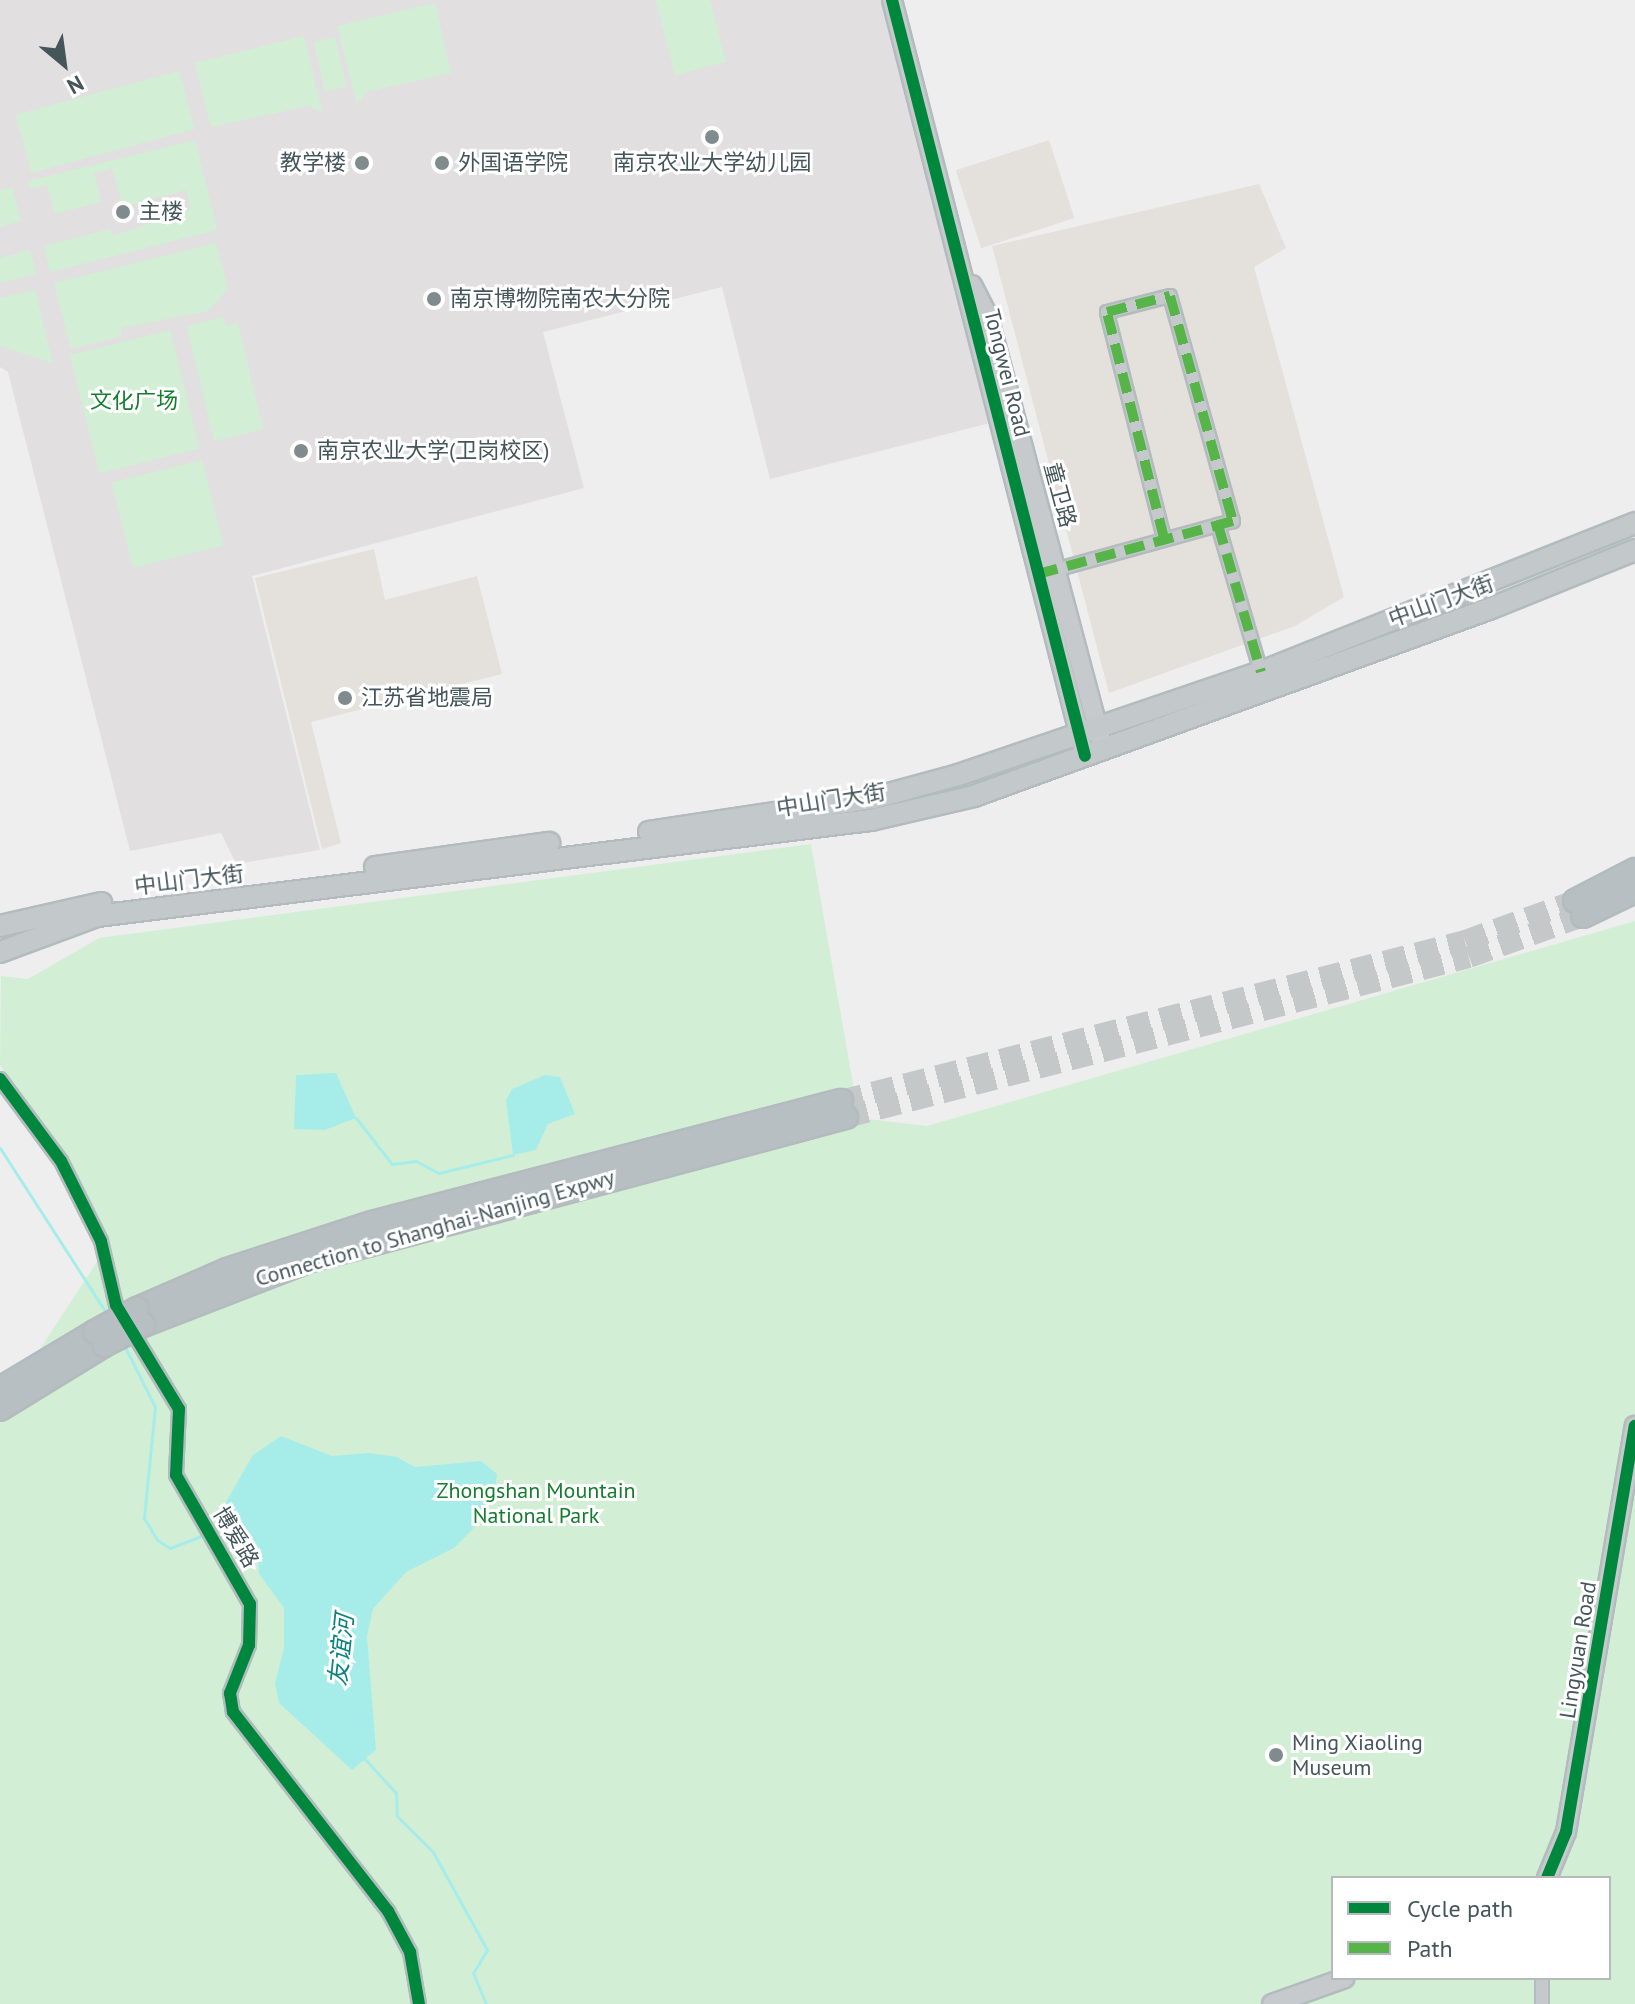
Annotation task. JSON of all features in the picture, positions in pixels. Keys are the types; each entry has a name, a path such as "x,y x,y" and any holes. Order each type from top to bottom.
{"highway":[{"path":"1635,870 1579,908 1635,891"},
{"name":"Connection to Shanghai-Nanjing Expwy","path":"0,1389 227,1270 372,1223 844,1109"},
{"name":"Connection to Shanghai-Nanjing Expwy","path":"0,1409 99,1339"}],"main road":[{"name":"中山门大街","path":"0,926 100,903 809,809 958,775 1261,672 1635,523"},
{"name":"中山门大街","path":"0,952 97,916 871,820 974,796 1635,550"}],"street":[{"name":"Tongwei Road","path":"892,0 957,258 1094,753"},
{"path":"1046,572 1233,521 1170,296 1107,312 1164,538"},
{"path":"1218,525 1261,672"},
{"name":"博爱路","path":"0,1079 61,1161 101,1241 116,1305 179,1409 176,1475 246,1592 252,1619 245,1663 230,1693 233,1712 388,1911 410,1952 419,2004"},
{"name":"Lingyuan Road","path":"1548,1876 1566,1832 1635,1426"},
{"path":"1272,2004 1339,1980"},
{"path":"1542,1980 1542,2004"}],"shaded area":[{"name":"南京农业大学(卫岗校区)","path":"0,0 884,0 994,422 770,479 722,287 543,332 584,488 252,576 320,850 236,864 221,833 130,851 8,372 0,367"},
{"path":"1049,140 1074,218 981,248 956,170"},
{"path":"1259,184 1286,248 1254,267 1344,597 1295,626 1109,693 992,246"},
{"name":"江苏省地震局","path":"374,549 385,600 477,576 502,674 311,722 341,843 322,849 255,578"}],"green space":[{"path":"656,0 710,0 726,62 675,75"},
{"path":"435,3 451,73 366,92 357,105 337,26"},
{"path":"304,36 322,112 309,106 211,127 195,63"},
{"path":"335,37 346,87 325,92 314,42"},
{"path":"179,71 195,129 31,173 16,115"},
{"path":"195,140 217,230 50,272 44,246 110,229 113,236 191,209 186,190 123,207 112,168 94,173 101,202 55,214 47,185 30,189 28,181"},
{"path":"12,187 21,221 0,227 0,190"},
{"path":"216,243 228,289 208,311 121,328 122,336 71,349 54,283"},
{"path":"30,250 36,274 0,283 0,258"},
{"path":"35,290 53,363 0,346 0,298"},
{"path":"224,317 226,326 238,323 263,429 214,441 187,326"},
{"name":"文化广场","path":"170,330 200,448 100,473 70,355"},
{"path":"202,460 223,545 133,568 112,482"},
{"name":"Zhongshan Mountain National Park","path":"811,844 859,1118 927,1126 1635,921 1635,2004 0,2004 0,1410 108,1245 89,1198 0,1065 1,976 28,979 99,938"}],"water":[{"path":"336,1073 356,1118 325,1130 294,1129 296,1075"},
{"path":"545,1075 560,1077 575,1114 548,1124 536,1150 513,1155 506,1100 512,1089"},
{"path":"281,1436 332,1456 369,1453 397,1457 415,1467 481,1461 497,1474 495,1492 472,1530 454,1548 406,1572 373,1609 367,1636 376,1750 352,1770 279,1703 275,1683 284,1648 284,1608 259,1574 257,1545 250,1536 225,1535 216,1519 253,1455"}],"waterway":[{"path":"356,1118 392,1164 416,1161 439,1173 513,1155"},
{"name":"友谊河","path":"0,1148 107,1314"},
{"name":"友谊河","path":"124,1345 155,1407 144,1518 157,1540 170,1548 206,1534"},
{"name":"友谊河","path":"363,1757 396,1793 397,1816 433,1852 487,1950 473,1973 486,2004"}],"tunnel":[{"path":"841,1101 1465,941 1575,901"},
{"path":"846,1117 1469,957 1583,916"}],"marked path":[{"path":"1164,538 1107,312 1170,296 1233,521 1218,525 1261,672"},
{"path":"1038,574 1218,525"}],"cycle path":[{"path":"892,0 1085,756"},
{"path":"0,1079 61,1161 101,1241 116,1305 179,1409 176,1475 250,1604 249,1645 230,1693 233,1712 388,1911 410,1952 419,2004"},
{"path":"1548,1876 1566,1832 1635,1426"}],"place":[{"name":"南京农业大学幼儿园","path":"712,137"},
{"name":"教学楼","path":"362,163"},
{"name":"外国语学院","path":"442,163"},
{"name":"主楼","path":"123,212"},
{"name":"南京博物院南农大分院","path":"434,299"},
{"name":"南京农业大学(卫岗校区)","path":"301,451"},
{"name":"江苏省地震局","path":"345,698"},
{"name":"Ming Xiaoling Museum","path":"1276,1755"}]}
